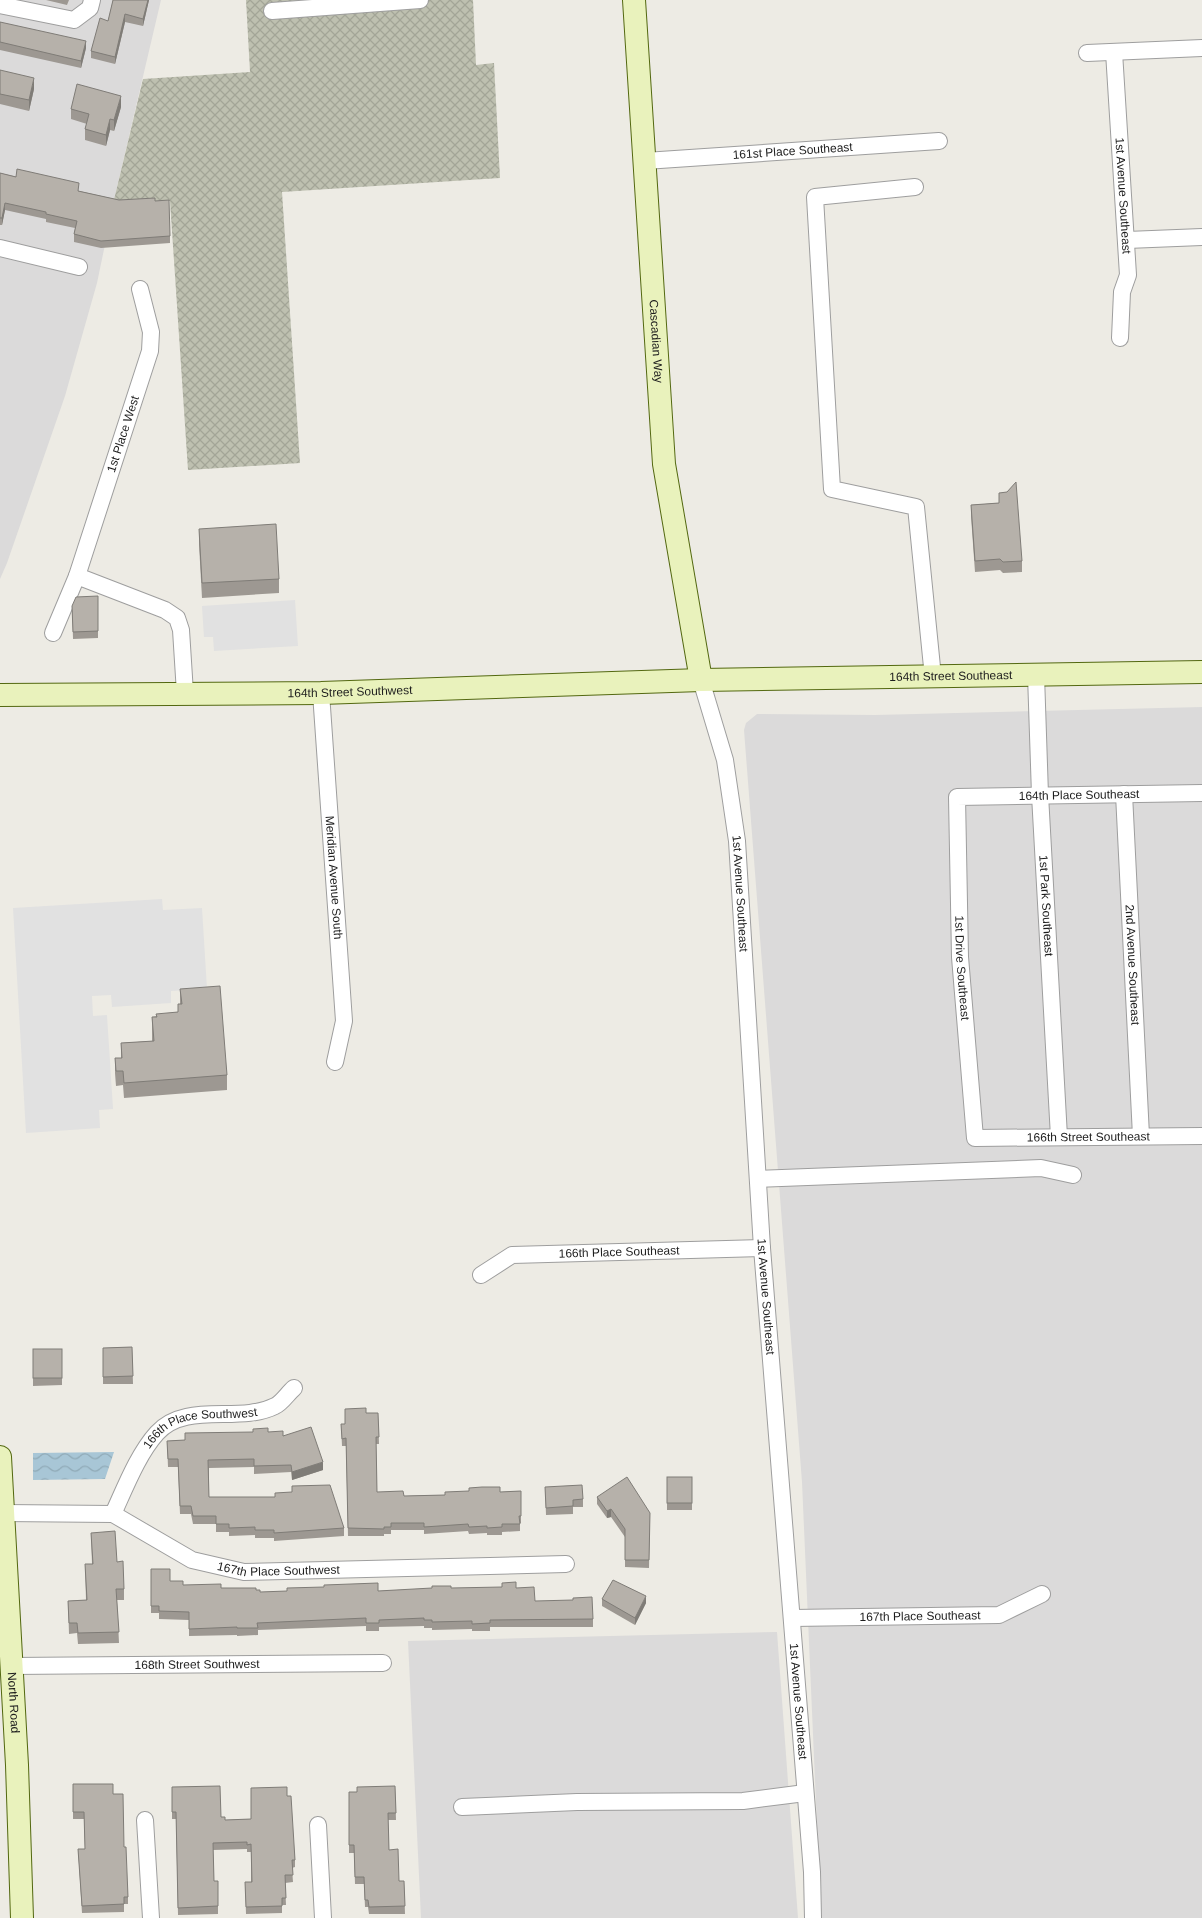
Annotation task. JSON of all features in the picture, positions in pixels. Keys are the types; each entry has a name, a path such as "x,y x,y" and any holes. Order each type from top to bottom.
{"main road":[{"name":"Cascadian Way","path":"634,0 664,464 701,680"},
{"name":"164th Street Southeast","path":"701,680 1202,672"},
{"name":"164th Street Southwest","path":"0,694 321,693 701,680"},
{"name":"North Road","path":"0,1457 17,1765 22,1918"}],"street":[{"path":"272,11 420,0"},
{"path":"0,5 74,20 91,4"},
{"path":"1087,53 1202,48"},
{"name":"1st Avenue Southeast","path":"1114,52 1128,275 1122,292 1120,338"},
{"name":"161st Place Southeast","path":"645,161 939,141"},
{"path":"915,187 815,197 832,489 916,507 933,677"},
{"path":"1126,240 1202,238"},
{"path":"0,248 79,267"},
{"name":"1st Place West","path":"53,633 77,576 150,352 151,332 140,290"},
{"path":"77,576 165,610 178,618 181,630 185,693"},
{"name":"1st Park Southeast","path":"1036,675 1040,795 1059,1137"},
{"name":"1st Avenue Southeast","path":"701,680 725,760 738,841 762,1248 812,1872 813,1918"},
{"name":"Meridian Avenue South","path":"321,693 344,1021 335,1062"},
{"name":"164th Place Southeast","path":"957,798 1202,793"},
{"name":"2nd Avenue Southeast","path":"1124,794 1141,1136"},
{"name":"1st Drive Southeast","path":"957,798 960,957 975,1138"},
{"name":"166th Street Southeast","path":"975,1138 1202,1136"},
{"path":"758,1179 1041,1168 1073,1176"},
{"name":"166th Place Southeast","path":"481,1275 512,1255 762,1248"},
{"name":"166th Place Southwest","path":"113,1514 139,1461 157,1433 171,1422 187,1417 256,1412 276,1406 294,1388"},
{"path":"3,1514 113,1514"},
{"name":"167th Place Southwest","path":"113,1514 192,1560 244,1572 566,1564"},
{"name":"167th Place Southeast","path":"792,1618 999,1615 1042,1594"},
{"name":"168th Street Southwest","path":"11,1666 383,1663"},
{"path":"462,1807 577,1802 743,1801 805,1793"},
{"path":"145,1820 151,1918"},
{"path":"318,1825 323,1918"}],"shaded area":[{"path":"0,0 161,0 117,187 97,283 65,396 0,579"},
{"path":"246,0 473,0 476,65 494,63 500,178 282,192 300,463 188,470 170,201 113,204 143,79 250,72"},
{"path":"295,600 298,646 214,651 213,637 204,637 202,606"},
{"path":"1202,707 1202,1918 821,1918 802,1482 744,730 746,723 757,714 875,715"},
{"path":"162,899 163,910 202,908 207,989 171,991 171,1003 112,1007 111,995 92,996 93,1016 107,1015 113,1109 99,1110 100,1128 26,1133 13,908"},
{"path":"777,1632 798,1918 421,1918 408,1641"}],"water":[{"path":"114,1452 105,1479 33,1480 33,1453"}],"building":[{"path":"113,0 148,0 143,19 125,14 115,57 91,51 100,18 108,21"},
{"path":"0,22 86,41 81,61 0,42"},
{"path":"0,70 34,78 29,100 0,94"},
{"path":"77,84 121,96 114,120 110,119 106,135 85,129 89,114 71,109"},
{"path":"17,169 79,183 78,191 119,200 155,198 155,201 169,200 170,236 101,241 74,234 77,221 5,203 2,218 0,218 0,173 16,177"},
{"path":"1016,482 1022,561 1003,562 1000,559 975,561 971,505 999,503 999,493 1007,492"},
{"path":"276,524 279,579 202,583 199,529"},
{"path":"98,596 98,631 73,632 72,606 76,597"},
{"path":"220,986 227,1075 124,1083 123,1071 116,1071 115,1058 122,1058 121,1043 154,1041 152,1017 157,1017 156,1014 178,1012 178,1004 182,1004 180,989"},
{"path":"132,1347 133,1376 103,1377 103,1348"},
{"path":"33,1349 62,1349 62,1378 33,1378"},
{"path":"366,1408 366,1413 378,1413 379,1437 376,1437 377,1492 403,1491 404,1496 445,1495 445,1492 469,1491 469,1488 482,1487 500,1487 500,1492 521,1491 520,1524 502,1524 502,1527 487,1528 487,1526 469,1527 468,1524 424,1527 424,1523 391,1523 391,1527 384,1527 384,1529 348,1528 346,1438 342,1439 341,1424 345,1424 345,1409"},
{"path":"311,1427 323,1462 292,1472 291,1465 254,1466 254,1459 208,1460 209,1497 275,1497 275,1493 292,1492 292,1486 330,1485 344,1528 274,1533 274,1530 255,1530 255,1527 229,1528 229,1524 216,1524 216,1516 193,1516 191,1506 180,1506 178,1459 168,1459 167,1441 185,1440 185,1433 253,1432 253,1429 268,1428 268,1432 283,1431 283,1436"},
{"path":"627,1477 650,1513 649,1560 625,1560 625,1529 611,1509 607,1511 597,1497"},
{"path":"667,1477 692,1477 692,1503 667,1503"},
{"path":"582,1485 583,1499 573,1500 573,1506 546,1508 545,1487"},
{"path":"115,1531 117,1562 123,1561 124,1589 116,1589 119,1632 78,1633 77,1623 69,1623 68,1601 87,1600 85,1564 93,1564 91,1533"},
{"path":"151,1569 170,1569 170,1581 183,1581 183,1585 221,1584 221,1588 256,1588 260,1592 287,1591 287,1588 324,1587 324,1585 378,1583 378,1591 432,1588 432,1586 451,1586 451,1588 502,1587 502,1583 516,1582 516,1588 534,1587 535,1601 573,1600 573,1598 592,1597 593,1619 490,1620 490,1623 472,1624 472,1621 432,1622 432,1620 424,1620 424,1618 379,1620 379,1623 366,1623 366,1618 257,1623 258,1628 189,1629 189,1612 159,1611 159,1606 151,1606"},
{"path":"613,1580 646,1596 635,1618 602,1599"},
{"path":"73,1784 113,1784 113,1794 123,1794 124,1847 126,1847 128,1897 124,1897 124,1904 82,1906 78,1849 85,1849 84,1812 73,1812"},
{"path":"220,1786 221,1817 225,1817 225,1820 251,1819 251,1788 287,1787 287,1796 291,1796 295,1860 292,1860 293,1875 285,1875 286,1898 282,1898 282,1906 246,1907 245,1882 252,1882 251,1844 247,1845 247,1842 213,1843 214,1881 218,1881 218,1906 178,1908 176,1812 172,1812 172,1787"},
{"path":"395,1786 396,1813 388,1813 389,1850 398,1849 399,1881 404,1881 405,1906 369,1907 368,1900 365,1900 364,1877 355,1877 354,1845 349,1845 349,1792 357,1792 357,1787"}]}
